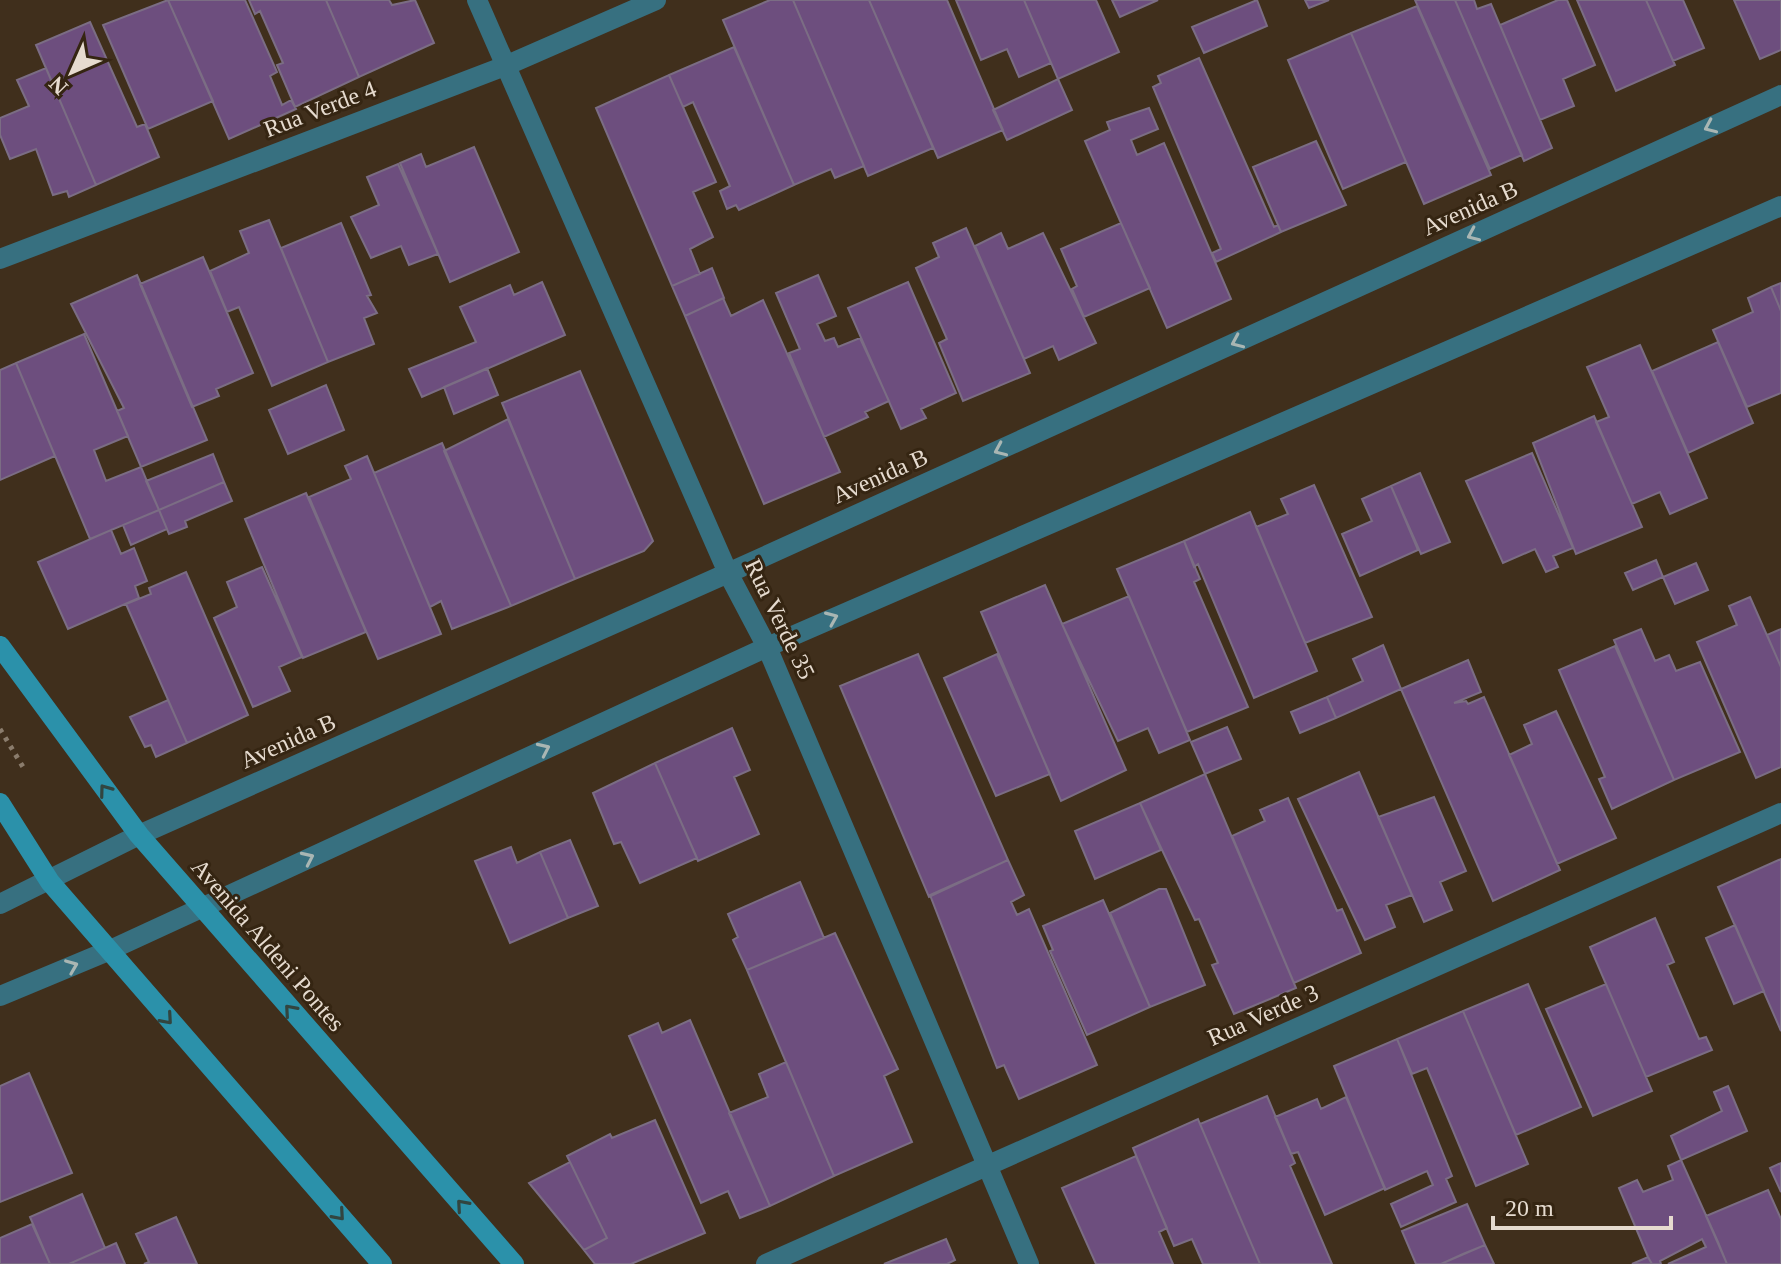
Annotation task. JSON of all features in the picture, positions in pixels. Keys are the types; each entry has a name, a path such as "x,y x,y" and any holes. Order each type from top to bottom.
{"main road":[{"name":"Avenida Aldeni Pontes","path":"0,646 139,835 514,1264"},
{"path":"0,803 50,882 382,1264"}],"street":[{"name":"Rua Verde 35","path":"477,0 728,573 767,647 1029,1264"},
{"name":"Rua Verde 4","path":"0,259 505,66 656,0"},
{"name":"Avenida B","path":"0,904 50,882 139,835 728,573 1781,95"},
{"path":"0,996 108,951 767,647 1781,206"},
{"name":"Rua Verde 3","path":"766,1264 1781,813"}],"building":[{"path":"168,0 213,101 148,129 103,25"},
{"path":"168,0 245,0 277,72 270,76 282,105 291,100 296,109 229,139"},
{"path":"249,0 326,0 359,77 295,107 277,65 283,63 260,11 255,14"},
{"path":"326,0 389,0 392,5 415,0 434,43 359,77"},
{"path":"770,0 793,0 864,166 835,178 831,169 794,185 723,20"},
{"path":"793,0 869,0 933,148 868,176"},
{"path":"869,0 947,0 1003,130 938,158"},
{"path":"956,0 1024,0 1051,63 1019,77 1007,49 981,60"},
{"path":"1024,0 1096,0 1119,52 1058,79"},
{"path":"1112,0 1158,0 1120,17"},
{"path":"1257,0 1267,26 1204,53 1192,27"},
{"path":"1305,0 1329,0 1309,8"},
{"path":"1415,0 1455,0 1522,155 1490,169"},
{"path":"1455,0 1474,0 1477,9 1491,4 1552,148 1524,161"},
{"path":"1558,0 1567,0 1595,65 1563,79 1574,106 1540,120 1500,25"},
{"path":"1577,0 1646,0 1675,65 1616,91"},
{"path":"1646,0 1683,0 1704,48 1673,61"},
{"path":"1734,0 1781,0 1781,50 1760,59"},
{"path":"1417,6 1491,175 1424,204 1351,33"},
{"path":"90,22 137,127 145,124 159,157 96,185 36,45"},
{"path":"1351,33 1406,162 1343,189 1288,60"},
{"path":"734,47 794,185 739,210 736,205 727,209 720,191 730,186 693,102 683,107 669,75"},
{"path":"1199,58 1274,227 1278,225 1281,232 1216,262 1212,253 1221,249 1153,87 1161,83 1158,76"},
{"path":"46,68 96,185 69,197 67,191 53,195 36,149 10,159 0,135 0,118 29,106 17,80"},
{"path":"669,75 716,182 693,192 713,237 690,249 700,274 672,286 596,108"},
{"path":"1058,79 1072,110 1007,140 993,110"},
{"path":"1149,108 1158,129 1131,140 1137,155 1164,143 1231,299 1167,328 1085,141 1110,130 1107,122"},
{"path":"1316,141 1346,205 1281,232 1253,167"},
{"path":"474,147 519,252 450,282 400,163 421,154 426,167"},
{"path":"398,164 438,254 409,265 401,246 371,258 351,217 379,205 367,177"},
{"path":"269,220 328,362 272,386 239,307 227,312 210,271 249,253 240,231"},
{"path":"341,223 371,295 367,296 377,313 364,318 374,344 328,362 281,248"},
{"path":"1121,223 1150,288 1084,317 1072,289 1077,286 1061,249"},
{"path":"966,228 1030,373 963,401 939,343 947,339 916,268 939,257 933,243"},
{"path":"1001,233 1008,249 1043,233 1096,343 1059,360 1053,346 1024,359 975,246"},
{"path":"203,257 253,373 216,389 219,396 192,407 140,284"},
{"path":"712,268 724,298 685,316 672,286"},
{"path":"137,275 207,440 141,467 117,411 124,408 71,304"},
{"path":"818,275 836,316 817,324 825,341 834,338 838,347 860,338 889,401 865,412 868,417 824,437 789,353 800,349 776,293"},
{"path":"542,282 565,335 422,397 409,369 476,342 460,307 510,285 514,295"},
{"path":"908,282 956,393 921,409 926,418 901,429 848,308"},
{"path":"1781,283 1781,311 1771,287"},
{"path":"1771,287 1781,311 1781,393 1747,407 1713,330 1753,312 1748,298"},
{"path":"723,298 731,316 763,300 840,472 764,504 685,316"},
{"path":"84,334 128,436 94,450 106,481 141,467 159,510 90,539 16,363"},
{"path":"1718,342 1753,423 1688,453 1652,371"},
{"path":"1640,345 1707,498 1670,514 1660,492 1632,504 1596,422 1609,417 1587,367"},
{"path":"16,363 55,456 0,480 0,370"},
{"path":"487,368 498,395 454,414 444,387"},
{"path":"580,371 653,541 644,551 575,579 502,403"},
{"path":"326,385 344,430 288,454 269,410"},
{"path":"1594,416 1642,527 1576,554 1533,443"},
{"path":"508,419 575,579 511,606 444,451"},
{"path":"442,443 511,606 452,629 441,601 430,607 374,473"},
{"path":"1532,453 1573,548 1553,556 1558,567 1546,572 1535,549 1503,563 1466,481"},
{"path":"213,454 224,482 159,510 146,481"},
{"path":"367,456 441,634 378,659 309,497 351,479 345,466"},
{"path":"1420,473 1450,542 1421,554 1391,486"},
{"path":"224,482 232,501 185,521 187,527 169,534 159,510"},
{"path":"1314,485 1372,617 1305,643 1256,527 1288,514 1281,499"},
{"path":"1391,486 1418,550 1360,576 1342,534 1372,521 1362,499"},
{"path":"306,493 366,632 303,658 245,519"},
{"path":"159,510 167,529 131,545 123,525"},
{"path":"1250,512 1317,671 1254,698 1198,564 1194,567 1184,541"},
{"path":"111,530 121,554 134,548 147,581 135,586 139,598 68,629 38,562"},
{"path":"1184,541 1200,579 1194,582 1248,707 1187,732 1117,569"},
{"path":"1656,560 1663,577 1633,590 1625,573"},
{"path":"1696,563 1708,590 1675,604 1663,577"},
{"path":"262,567 302,657 279,667 290,691 253,707 214,618 237,607 227,582"},
{"path":"186,572 248,715 187,743 126,604 151,594 149,588"},
{"path":"1045,585 1126,770 1061,801 981,612"},
{"path":"1129,596 1190,740 1159,753 1148,728 1118,741 1062,624"},
{"path":"1750,597 1781,667 1781,767 1756,778 1697,642 1737,625 1729,606"},
{"path":"1641,629 1655,661 1669,655 1676,671 1700,662 1740,752 1674,780 1614,640"},
{"path":"1781,629 1781,667 1767,635"},
{"path":"1383,645 1401,689 1336,718 1327,697 1363,681 1353,659"},
{"path":"1615,646 1674,780 1612,809 1599,779 1605,777 1559,670"},
{"path":"918,654 1008,860 929,897 840,686"},
{"path":"997,654 1050,774 996,796 944,678"},
{"path":"1468,660 1481,692 1454,703 1466,701 1468,704 1484,697 1560,870 1493,901 1401,689"},
{"path":"1327,697 1336,718 1300,733 1291,712"},
{"path":"168,700 187,743 156,757 151,745 145,747 130,717"},
{"path":"1556,711 1616,838 1557,864 1509,755 1532,744 1524,725"},
{"path":"1227,727 1241,759 1205,774 1191,742"},
{"path":"732,728 750,770 734,777 759,834 698,861 655,763"},
{"path":"655,763 697,858 640,883 621,842 614,844 593,793"},
{"path":"1359,772 1412,895 1386,905 1395,927 1365,940 1298,799"},
{"path":"1205,774 1296,988 1234,1014 1212,965 1218,963 1199,919 1195,920 1140,803"},
{"path":"1434,797 1466,871 1440,882 1452,910 1424,922 1378,817"},
{"path":"1288,798 1337,911 1342,909 1361,953 1294,983 1232,836 1265,821 1260,810"},
{"path":"1140,803 1161,850 1095,879 1075,831"},
{"path":"570,840 598,906 568,918 540,852"},
{"path":"511,847 517,863 540,852 568,918 510,943 475,861"},
{"path":"1781,859 1781,1031 1718,887"},
{"path":"1008,860 1024,895 1011,902 1017,915 1029,909 1097,1065 1019,1099 1004,1065 997,1068 930,895"},
{"path":"800,882 824,938 747,970 733,940 738,937 728,914"},
{"path":"1159,889 1166,889 1205,985 1150,1007 1110,913"},
{"path":"1103,900 1150,1007 1087,1035 1050,951 1053,950 1043,926"},
{"path":"1655,918 1674,962 1667,965 1699,1039 1706,1037 1712,1050 1646,1077 1590,947"},
{"path":"1735,925 1764,991 1734,1004 1706,938"},
{"path":"835,933 898,1069 884,1076 912,1142 834,1176 747,970"},
{"path":"1528,984 1581,1107 1516,1135 1463,1011"},
{"path":"1606,984 1652,1091 1593,1116 1546,1009"},
{"path":"1463,1011 1528,1164 1476,1186 1427,1068 1412,1074 1397,1039"},
{"path":"690,1020 770,1206 740,1218 728,1191 701,1203 629,1036 658,1023 662,1033"},
{"path":"1397,1039 1452,1176 1446,1179 1456,1202 1401,1227 1391,1204 1433,1185 1427,1171 1385,1190 1334,1066"},
{"path":"786,1062 834,1176 770,1206 729,1113 768,1097 759,1074"},
{"path":"29,1073 72,1173 0,1202 0,1086"},
{"path":"1728,1086 1747,1131 1681,1160 1671,1136 1722,1111 1714,1092"},
{"path":"1267,1096 1295,1163 1290,1166 1332,1264 1260,1264 1200,1124"},
{"path":"1346,1097 1385,1188 1325,1215 1298,1152 1291,1154 1275,1117 1317,1099 1321,1109"},
{"path":"1198,1119 1260,1264 1203,1264 1192,1239 1174,1246 1133,1148"},
{"path":"655,1120 705,1233 631,1264 595,1264 584,1250 607,1238 567,1156 610,1134 612,1138"},
{"path":"1136,1156 1167,1228 1159,1232 1173,1264 1096,1264 1062,1188"},
{"path":"1681,1160 1727,1264 1668,1264 1706,1247 1702,1239 1660,1261 1661,1264 1652,1264 1648,1257 1619,1188 1637,1180 1643,1192 1673,1180 1668,1166"},
{"path":"570,1162 607,1238 584,1250 529,1183"},
{"path":"1781,1163 1781,1192 1770,1168"},
{"path":"1768,1190 1781,1219 1781,1264 1727,1264 1706,1216"},
{"path":"82,1194 105,1248 69,1264 50,1264 30,1217"},
{"path":"1467,1204 1485,1245 1441,1264 1416,1264 1402,1231"},
{"path":"176,1217 197,1264 144,1264 149,1262 136,1234"},
{"path":"32,1224 50,1264 0,1264 0,1238"},
{"path":"946,1239 955,1260 947,1264 884,1264"},
{"path":"116,1243 125,1264 71,1263"},
{"path":"1485,1245 1494,1264 1441,1264 1463,1254"},
{"path":"1648,1257 1652,1264 1632,1264"}]}
